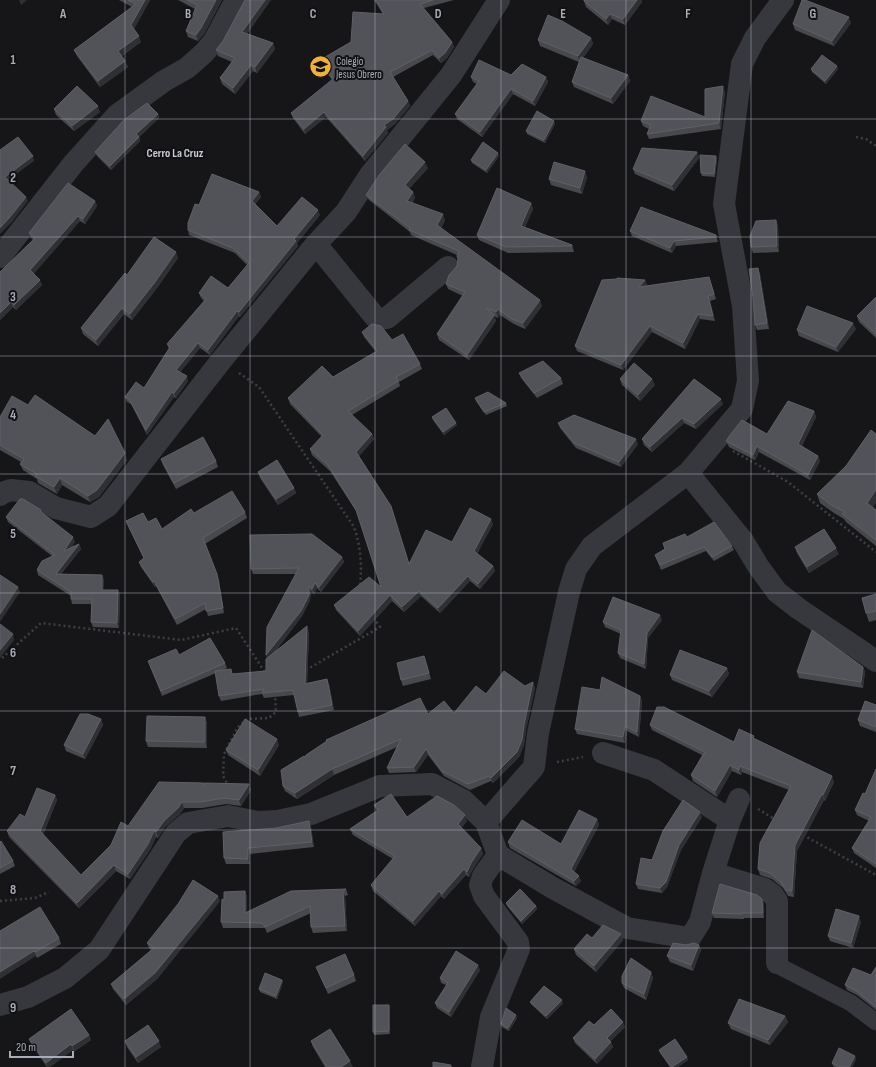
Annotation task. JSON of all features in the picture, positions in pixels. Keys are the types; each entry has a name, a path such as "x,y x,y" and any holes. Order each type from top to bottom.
{"street":[{"path":"0,257 73,164 116,115 187,68 204,53 214,41 236,0"},
{"path":"0,495 11,490 29,492 56,508 90,517 108,506 220,362 316,244 346,212 370,176 451,75 499,0"},
{"path":"486,822 534,767 538,733 569,592 576,569 592,546 688,473 742,409 748,380 743,306 724,204 742,64 755,38 783,0"},
{"path":"316,244 375,317 381,319 387,318 448,267"},
{"path":"688,473 743,541 758,566 777,592 799,609 876,661"},
{"path":"603,753 654,770 730,820"},
{"path":"0,1005 28,997 65,978 99,950 176,833 188,823 228,816 258,822 277,821 311,814 380,786 432,784 463,800 486,822 498,855 553,888 627,928 690,938 700,922 712,873 730,820 739,799"},
{"path":"488,1065 491,1017 518,949 518,942 484,896 480,885 483,876 498,855"},
{"path":"712,873 765,889 773,895 777,901 777,963 781,967 851,1003 876,1022"}],"path":[{"path":"856,137 866,139 876,146"},
{"path":"220,362 242,374 259,388 354,527 359,542 362,566 360,589"},
{"path":"715,440 788,482 876,552"},
{"path":"301,673 380,627 373,617"},
{"path":"2,658 40,623 181,640 236,628 266,675"},
{"path":"228,816 231,801 229,788 224,776 224,754 238,727 242,723 247,719 269,718 276,712 275,688"},
{"path":"534,767 603,753"},
{"path":"739,799 780,822"},
{"path":"801,834 876,875"},
{"path":"0,901 35,898 49,892"}],"building":[{"path":"128,0 145,0 131,25 139,36 118,51 125,61 98,81 74,50 136,4"},
{"path":"187,0 216,0 196,35 186,31 197,5"},
{"path":"245,0 265,0 242,32 273,43 255,67 251,65 233,88 220,78 235,58 216,50 223,41"},
{"path":"376,0 433,0 420,4 452,42 445,53 439,58 432,50 390,72 408,101 393,119 384,125 386,127 363,156 324,112 304,129 291,113 333,79 320,60 351,42 353,12 384,14"},
{"path":"584,0 637,0 623,19 610,14 606,19"},
{"path":"802,0 849,17 832,41 793,24"},
{"path":"548,15 562,21 591,38 578,56 538,40"},
{"path":"822,55 837,66 825,81 811,69"},
{"path":"581,57 628,75 611,98 572,82"},
{"path":"479,60 511,75 522,64 546,77 533,101 511,89 480,132 455,114 479,81 471,77"},
{"path":"77,86 98,106 72,126 54,109"},
{"path":"723,86 719,123 647,134 651,125 641,121 651,96 705,117 705,89"},
{"path":"147,103 158,114 136,134 139,137 110,166 95,152 124,120"},
{"path":"537,111 554,121 544,140 526,131"},
{"path":"18,137 33,156 5,177 26,197 0,228 0,150"},
{"path":"483,142 498,153 486,170 471,160"},
{"path":"405,144 425,162 405,185 413,192 407,201 443,214 437,225 540,300 523,323 512,319 498,309 496,312 486,308 494,315 467,355 437,334 465,292 446,284 449,275 457,266 457,256 459,251 409,230 410,228 366,195 380,174"},
{"path":"642,148 697,152 672,185 633,169"},
{"path":"700,155 716,156 714,174 701,173"},
{"path":"554,162 585,171 580,188 549,179"},
{"path":"212,174 259,192 252,201 277,226 302,197 318,210 294,239 296,241 239,312 237,311 208,350 198,343 176,370 187,376 174,393 172,392 146,430 129,399 125,397 136,382 144,388 170,347 167,344 206,299 199,293 211,276 228,288 249,263 233,248 188,230 188,223 195,204 199,205"},
{"path":"68,183 95,201 83,219 78,216 30,270 40,280 14,305 11,302 0,313 0,272 35,238 29,233"},
{"path":"497,188 531,203 521,226 572,246 506,247 477,235"},
{"path":"641,207 716,235 716,237 674,241 670,248 630,231"},
{"path":"776,220 777,246 751,247 750,236 756,221"},
{"path":"154,237 176,252 130,314 122,308 96,340 81,328 125,273 127,275"},
{"path":"758,268 767,323 755,325 749,269"},
{"path":"709,277 714,294 708,296 713,316 698,314 683,343 650,326 621,365 575,346 602,280 617,278 645,280 639,287"},
{"path":"876,297 876,334 857,316"},
{"path":"807,306 853,323 836,347 797,330"},
{"path":"372,324 381,326 392,340 403,334 420,364 396,377 398,381 348,411 372,434 356,452 391,506 409,564 426,530 452,542 470,508 491,519 474,551 493,566 478,584 468,576 438,608 419,591 402,607 390,595 358,631 334,605 369,577 381,587 356,510 328,465 310,449 323,435 288,398 322,366 333,377 377,351 362,332"},
{"path":"543,361 561,378 534,393 519,373"},
{"path":"634,363 652,379 638,395 620,379"},
{"path":"694,379 721,399 694,424 682,418 650,447 642,439"},
{"path":"488,392 506,403 484,412 475,398"},
{"path":"35,395 95,436 108,419 125,453 97,490 88,496 60,478 54,487 35,476 37,474 20,464 24,459 0,445 0,417 12,396 28,405"},
{"path":"788,401 814,411 798,444 818,456 808,475 757,446 753,455 726,441 742,420 767,434"},
{"path":"446,408 456,423 443,432 432,417"},
{"path":"574,415 636,439 619,462 574,443 558,423"},
{"path":"871,430 876,434 876,490 867,503 876,510 876,540 842,514 845,512 831,505 817,494 846,466"},
{"path":"203,437 216,461 174,483 161,459"},
{"path":"277,460 294,488 276,499 258,472"},
{"path":"232,491 245,512 203,538 217,574 223,608 206,611 205,603 175,619 154,581 153,582 139,562 144,558 126,521 143,513 148,522 156,518 162,529 191,509 194,513"},
{"path":"20,499 23,499 41,510 40,511 73,537 64,551 79,544 56,574 102,575 102,590 118,590 117,623 91,622 92,599 71,599 71,592 37,570 42,561 55,555 6,517"},
{"path":"714,522 732,546 712,557 704,547 660,565 655,555 665,549 663,543 685,534 687,537"},
{"path":"824,529 836,548 807,567 795,547"},
{"path":"312,534 342,557 319,587 315,583 312,589 309,586 309,595 301,611 266,655 267,627 299,568 251,569 250,535"},
{"path":"0,575 18,587 0,614"},
{"path":"876,594 876,611 866,613 862,598"},
{"path":"613,597 660,615 647,633 644,664 618,653 621,630 603,622"},
{"path":"0,624 13,634 0,650"},
{"path":"307,626 305,684 327,679 332,705 298,712 293,690 262,693 264,689 219,696 215,671 231,669 232,674 266,671 266,659"},
{"path":"812,630 863,667 861,682 797,672"},
{"path":"210,638 225,663 161,691 148,661 176,649 179,655"},
{"path":"680,650 727,668 709,691 670,675"},
{"path":"424,656 429,673 401,680 397,663"},
{"path":"504,671 525,686 533,682 522,740 517,752 491,778 489,776 468,784 442,771 426,749 414,767 387,768 401,739 332,769 295,793 283,786 281,770 304,756 306,757 306,755 327,741 326,740 420,698 428,714 444,701 454,713 476,686 486,694"},
{"path":"602,677 640,696 637,732 625,726 623,737 575,729 582,687 600,690"},
{"path":"865,701 876,705 876,727 858,720"},
{"path":"657,707 664,707 734,742 739,729 754,736 753,738 832,776 795,845 792,891 786,890 781,882 770,873 758,869 760,843 791,786 740,766 739,770 730,765 715,791 691,775 705,752 650,725"},
{"path":"80,714 88,714 101,719 83,754 64,745"},
{"path":"147,716 205,717 205,742 146,741"},
{"path":"245,719 277,739 258,770 226,750"},
{"path":"876,769 876,864 852,848 871,817 855,810 863,793 865,794"},
{"path":"159,782 204,783 204,785 205,783 249,784 239,800 224,798 200,802 182,802 156,832 154,831 148,844 128,874 114,865 77,903 7,831 20,814 25,817 37,788 55,795 40,831 81,875 111,845 121,822 128,826"},
{"path":"391,794 407,817 437,796 454,805 465,815 458,824 481,848 467,872 464,869 442,894 439,891 413,921 371,885 395,856 350,829 378,810 374,805"},
{"path":"683,800 700,812 679,845 666,882 660,888 636,884 641,858 652,860 663,831"},
{"path":"579,810 597,819 571,869 579,876 574,881 508,842 522,820 561,844"},
{"path":"309,821 312,842 248,848 248,859 224,858 223,832 276,828"},
{"path":"1,841 13,861 0,868 0,842"},
{"path":"193,880 218,896 155,973 124,999 111,984 154,948 147,943 178,904"},
{"path":"720,884 757,895 762,899 763,913 712,913"},
{"path":"346,889 343,891 345,926 311,927 310,906 265,927 262,923 221,922 222,899 224,900 224,892 245,891 245,913 291,891"},
{"path":"520,889 536,906 521,921 506,903"},
{"path":"40,907 59,938 35,952 34,951 0,972 0,931"},
{"path":"836,909 859,916 851,943 828,936"},
{"path":"603,925 621,934 594,966 574,949 587,934 592,938"},
{"path":"673,943 686,945 694,943 699,945 691,965 667,956"},
{"path":"456,951 478,965 449,1012 435,1003 448,983 440,978"},
{"path":"345,954 354,975 326,988 316,967"},
{"path":"631,958 651,972 644,994 622,983 622,976"},
{"path":"876,967 876,1007 855,990 845,985 853,968 871,975"},
{"path":"265,973 282,980 276,996 259,989"},
{"path":"544,986 562,1000 546,1016 530,1002"},
{"path":"739,999 785,1016 768,1040 728,1023"},
{"path":"373,1005 389,1005 389,1031 373,1032"},
{"path":"506,1008 516,1015 508,1028 501,1024"},
{"path":"71,1009 89,1035 72,1046 71,1044 46,1063 29,1039"},
{"path":"611,1009 623,1022 607,1038 611,1042 595,1059 573,1038 589,1021 594,1025"},
{"path":"148,1025 159,1041 136,1057 125,1041"},
{"path":"330,1029 350,1061 341,1067 327,1067 311,1041"},
{"path":"675,1039 687,1057 671,1067 659,1050"},
{"path":"839,1048 855,1056 849,1067 840,1067 832,1063"},
{"path":"433,1062 451,1065 451,1067 433,1067"}],"place":[{"name":"Colegio Jesus Obrero","path":"321,67"}],"district":[{"name":"Cerro La Cruz","path":"175,153"}]}
